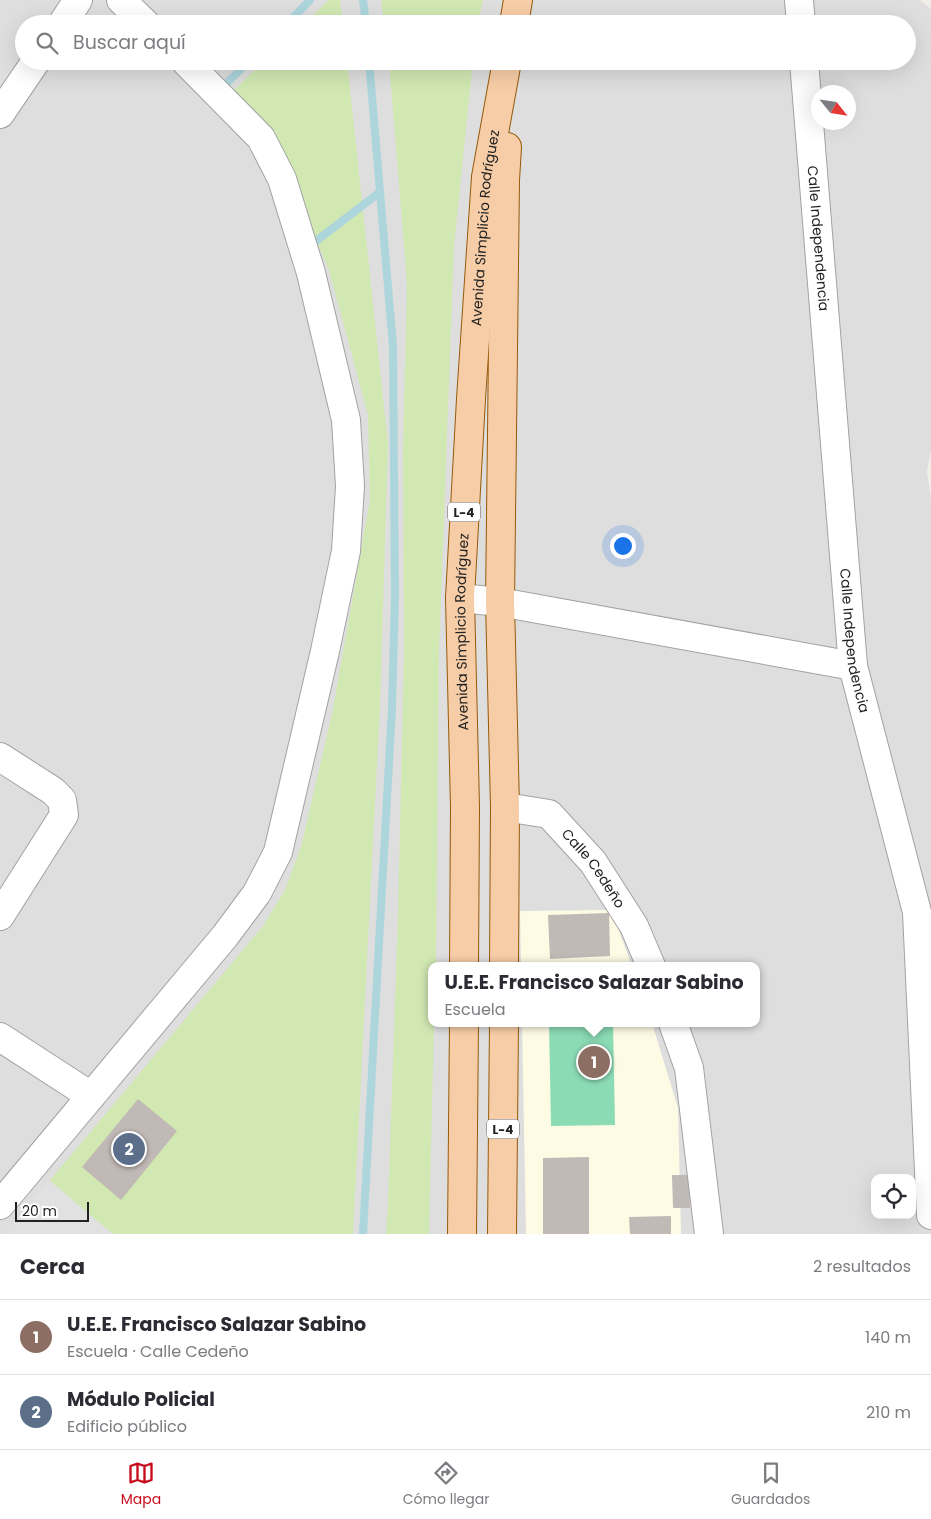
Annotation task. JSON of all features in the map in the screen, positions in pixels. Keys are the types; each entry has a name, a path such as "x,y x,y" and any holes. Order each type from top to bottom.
{"main road":[{"path":"516,15 520,0"},
{"path":"519,15 520,0"},
{"name":"Avenida Simplicio Rodríguez","path":"464,962 465,807 460,598 470,399 486,177 505,70"},
{"name":"Avenida Simplicio Rodríguez","path":"504,962 505,807 500,602 505,180 514,70"},
{"path":"462,1234 464,1027"},
{"name":"L-4","path":"502,1234 504,1027"}],"street":[{"path":"68,15 78,0"},
{"path":"121,0 137,15"},
{"path":"799,0 800,15"},
{"path":"0,114 30,70"},
{"path":"0,1205 225,936 257,893 278,852 325,651 346,551 350,486 346,420 311,273 282,179 261,138 193,70"},
{"name":"Calle Independencia","path":"805,70 853,666 917,912 931,1215"},
{"path":"460,598 500,602 853,666"},
{"path":"0,757 62,800 64,815 0,916"},
{"name":"Calle Cedeño","path":"505,807 548,814 593,862 634,926 649,962"},
{"path":"674,1027 689,1068 709,1234"},
{"path":"0,1037 91,1096"}],"shaded area":[{"path":"0,0 920,0 931,9 931,450 927,471 931,500 931,1234 0,1234"},
{"path":"611,910 630,962 521,962 520,911"},
{"path":"522,1027 653,1027 678,1108 681,1234 526,1234"},
{"path":"49,1180 113,1234 3,1234"}],"green space":[{"path":"329,0 340,0 342,15 313,15"},
{"path":"381,0 483,0 480,15 383,15"},
{"path":"255,70 348,70 388,444 380,706 353,1234 5,1234 263,926 285,890 301,847 333,709 370,500 368,415 329,270 276,145 232,92"},
{"path":"390,70 472,70 454,246 439,652 436,962 428,962 428,1027 434,1027 429,1234 386,1234 398,914 404,653 403,448 407,284"},
{"path":"549,1027 613,1027 615,1125 551,1126"}],"building":[{"path":"609,913 610,956 550,959 548,915"},
{"path":"138,1099 177,1131 121,1200 82,1167"},
{"path":"589,1157 589,1234 543,1234 543,1158"},
{"path":"672,1175 689,1175 690,1208 673,1208"},
{"path":"671,1216 671,1234 630,1234 629,1217"}],"waterway":[{"path":"296,15 310,0"},
{"path":"363,0 365,15"},
{"path":"220,90 240,70"},
{"path":"363,1234 392,708 395,595 393,346 370,70"},
{"path":"307,248 380,192"}],"place":[{"name":"U.E.E. Francisco Salazar Sabino","path":"594,1062"},
{"name":"Módulo Policial","path":"129,1149"}]}
